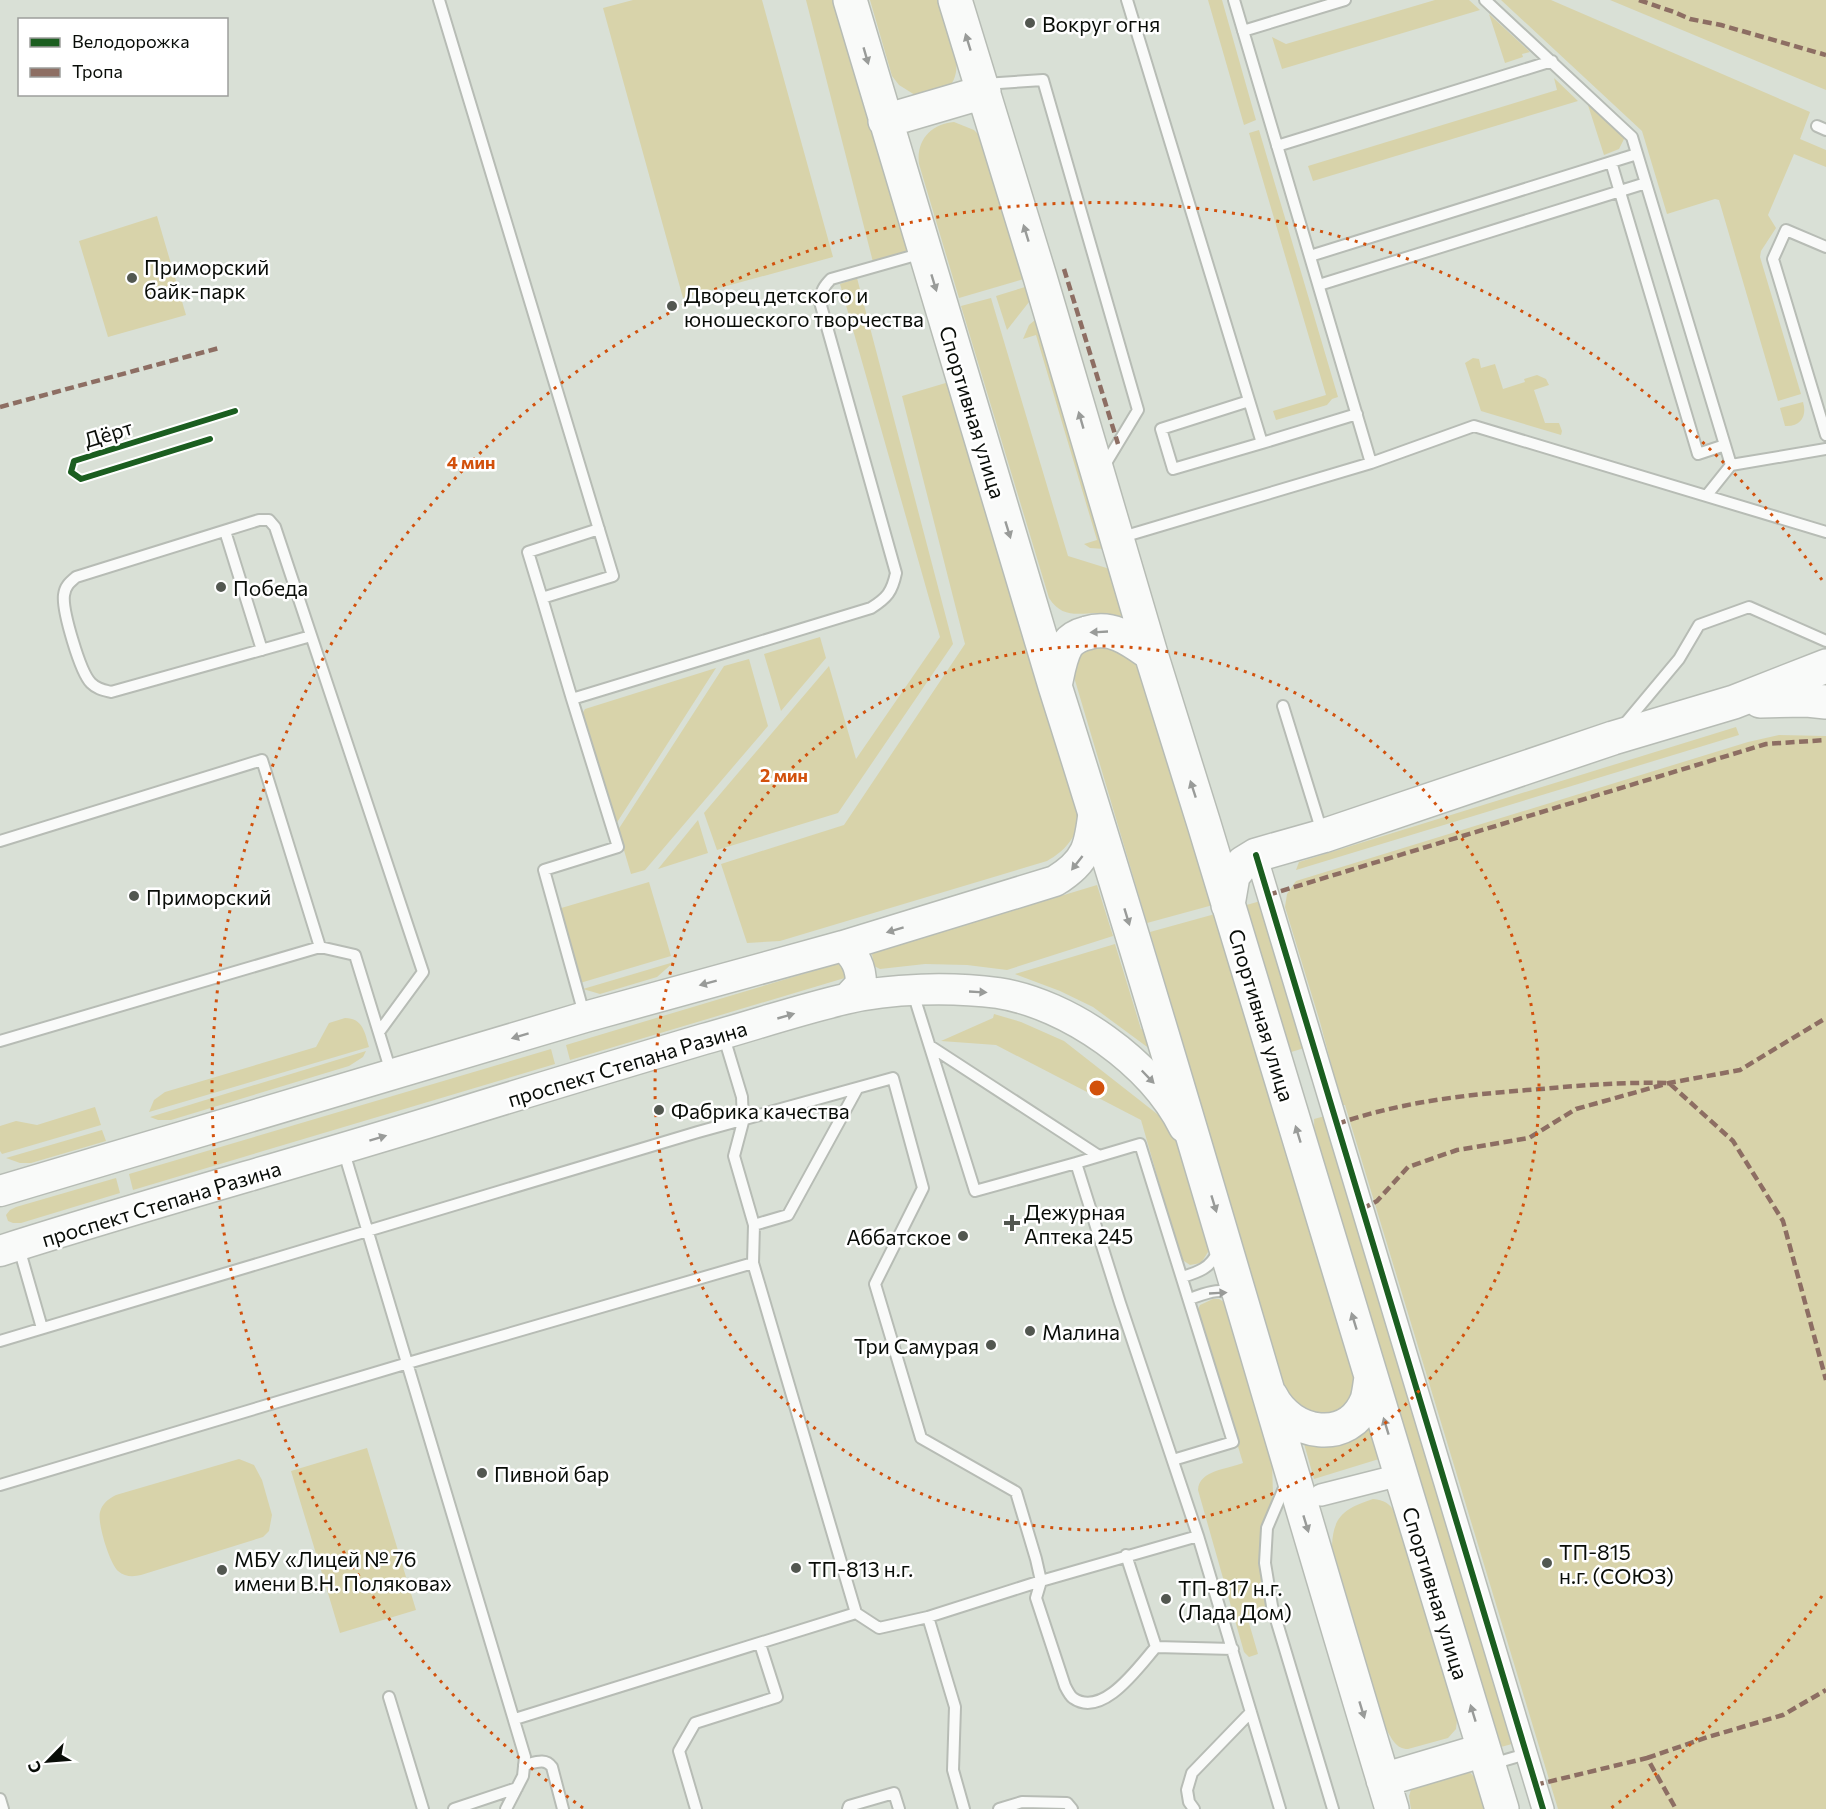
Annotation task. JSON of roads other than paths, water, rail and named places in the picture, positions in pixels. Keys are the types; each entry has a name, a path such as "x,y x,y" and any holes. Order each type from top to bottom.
{"main road":[{"name":"Спортивная улица","path":"850,0 1055,686 1223,1234 1291,1473 1388,1794"},
{"name":"Спортивная улица","path":"955,0 1116,539 1502,1809"},
{"path":"885,121 982,88"},
{"path":"1055,686 1062,657 1068,644 1084,633 1100,630 1115,632 1151,654"},
{"path":"1228,905 1233,876 1243,863 1256,855 1323,836 1613,738 1734,702 1826,666"},
{"path":"1734,702 1807,700 1826,702"},
{"path":"1,1186 392,1075 585,1017 843,946 1055,881 1072,871 1084,854 1091,839 1094,809"},
{"path":"1204,824 1226,847 1256,855"},
{"path":"843,946 852,953 861,971 861,984 848,998"},
{"name":"проспект Степана Разина","path":"5,1248 343,1149 567,1079 848,998 912,990 999,993 1031,1002 1075,1022 1132,1060 1159,1088 1178,1115 1200,1160"},
{"name":"Спортивная улица","path":"1267,1387 1277,1409 1289,1420 1315,1431 1345,1425 1356,1415 1366,1400 1371,1377"},
{"path":"1388,1794 1487,1758"}],"street":[{"path":"1256,855 1543,1809"},
{"path":"1321,1495 1400,1475"}],"lane":[{"path":"439,0 613,576 542,598"},
{"path":"1127,0 1262,443"},
{"path":"1234,0 1371,463"},
{"path":"1243,31 1346,0"},
{"path":"1485,0 1632,137 1731,465"},
{"path":"1277,146 1552,61"},
{"path":"982,88 1043,80 1138,410 1098,476"},
{"path":"1310,256 1637,154"},
{"path":"1611,162 1698,454 1725,445"},
{"path":"1319,285 1646,183"},
{"path":"1826,248 1786,230 1773,259 1826,435"},
{"path":"572,699 871,608 883,601 893,588 896,573 820,302 820,294 831,279 925,253"},
{"path":"1249,401 1161,429 1173,470 1357,414"},
{"path":"1116,539 1371,463 1474,426 1826,532"},
{"path":"1707,495 1731,465 1826,449"},
{"path":"311,636 111,692 98,689 89,682 82,670 64,608 64,595 67,585 76,577 259,520 269,520 275,526 423,972 379,1032"},
{"path":"585,1017 544,870 618,847 528,552 599,529"},
{"path":"225,531 262,650"},
{"path":"1613,738 1679,659 1699,625 1749,608 1826,641"},
{"path":"1283,706 1323,836"},
{"path":"0,841 262,760 320,947"},
{"path":"0,1041 320,947 355,955 392,1075"},
{"path":"912,990 975,1191 1140,1144 1233,1442 1173,1460"},
{"path":"723,1034 742,1097 742,1122 734,1156 754,1225 753,1263 856,1613 879,1628 928,1617 1041,1581 1198,1536"},
{"path":"930,1046 1099,1156"},
{"path":"0,1341 687,1136 893,1078 923,1188 874,1284 921,1438 1016,1492 1041,1581 1036,1598 1065,1686 1073,1698 1096,1703 1111,1696 1156,1647 1233,1649"},
{"path":"754,1225 788,1215 857,1089"},
{"path":"343,1149 525,1757 523,1776 506,1809"},
{"path":"1076,1163 1120,1304 1198,1536 1280,1809"},
{"path":"1182,1277 1202,1271 1213,1262 1223,1234"},
{"path":"5,1248 42,1328"},
{"path":"0,1485 753,1263"},
{"path":"1189,1299 1215,1291 1229,1292 1243,1305"},
{"path":"1291,1473 1267,1528 1265,1563 1272,1606 1333,1809"},
{"path":"1126,1556 1156,1647"},
{"path":"515,1719 856,1613"},
{"path":"928,1617 955,1707 953,1770 964,1809"},
{"path":"696,1809 679,1751 695,1723 777,1697 760,1644"},
{"path":"389,1697 423,1809"},
{"path":"1194,1809 1189,1802 1187,1790 1192,1773 1251,1712"},
{"path":"1487,1758 1526,1754"},
{"path":"524,1765 549,1762 563,1809"},
{"path":"454,1809 517,1788"},
{"path":"848,1809 849,1806 894,1793 899,1809"},
{"path":"0,1799 3,1809"},
{"path":"999,1809 1022,1802 1067,1803 1072,1809"}],"place":[{"name":"Вокруг огня","path":"1030,23"},
{"name":"Приморский байк-парк","path":"132,278"},
{"name":"Дворец детского и юношеского творчества","path":"672,306"},
{"name":"Победа","path":"221,587"},
{"name":"Приморский","path":"134,896"},
{"name":"Фабрика качества","path":"659,1110"},
{"name":"Дежурная Аптека 245","path":"1012,1223"},
{"name":"Аббатское","path":"963,1236"},
{"name":"Малина","path":"1030,1331"},
{"name":"Три Самурая","path":"991,1345"},
{"name":"Пивной бар","path":"482,1473"},
{"name":"ТП-815 н.г. (СОЮЗ)","path":"1547,1563"},
{"name":"ТП-813 н.г.","path":"796,1568"},
{"name":"МБУ «Лицей № 76 имени В.Н. Полякова»","path":"222,1570"},
{"name":"ТП-817 н.г. (Лада Дом)","path":"1166,1599"}]}
